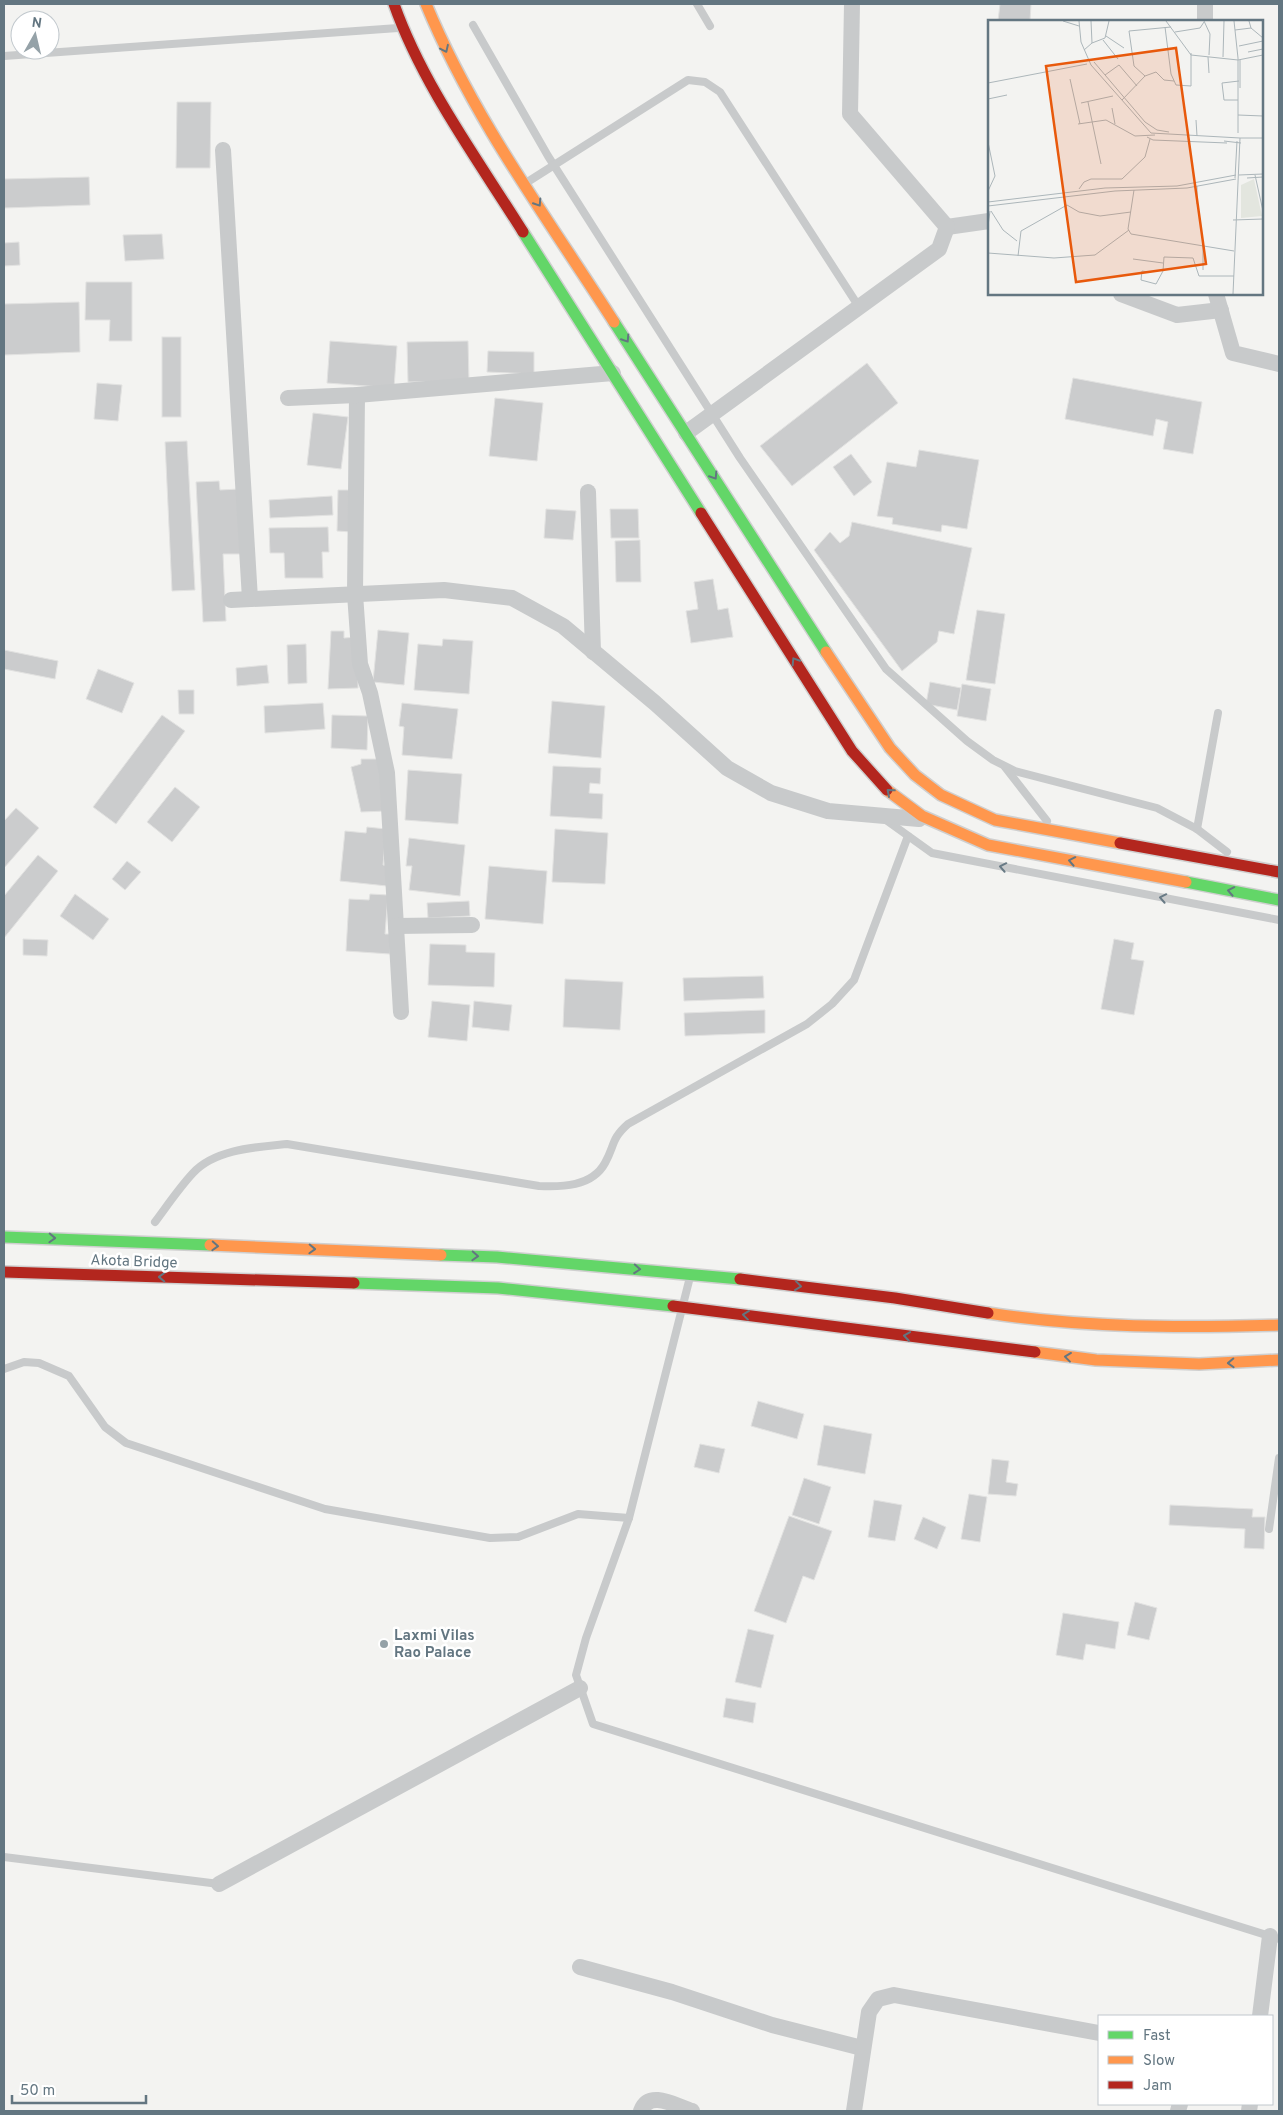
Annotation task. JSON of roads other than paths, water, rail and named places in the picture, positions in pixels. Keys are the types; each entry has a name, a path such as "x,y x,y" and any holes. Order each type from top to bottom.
{"main road":[{"path":"394,4 402,27 445,108 852,751 875,779 911,810 956,833 988,845 1279,900"},
{"path":"426,4 444,48 468,95 900,762 925,786 960,807 995,820 1279,872"},
{"path":"4,1237 497,1257 691,1273 895,1298 1009,1316 1102,1325 1195,1328 1279,1324"},
{"name":"Akota Bridge","path":"4,1272 498,1288 684,1307 1096,1360 1199,1364 1279,1360"}],"street":[{"path":"852,4 850,114 947,227"},
{"path":"1205,4 1205,20"},
{"path":"223,150 250,599"},
{"path":"947,227 988,221"},
{"path":"686,433 939,248 947,227"},
{"path":"1124,295 1177,315 1218,302 1232,352 1279,364"},
{"path":"288,398 357,395 613,373"},
{"path":"357,395 356,594 360,664 370,693 387,772 401,1012"},
{"path":"588,492 593,652"},
{"path":"231,600 444,590 512,598 563,626 727,768 771,793 828,811 931,820 960,807"},
{"path":"396,926 472,925"},
{"path":"219,1884 580,1688"},
{"path":"1260,2015 1275,1938"},
{"path":"580,1967 672,1992 772,2026 862,2048"},
{"path":"854,2111 862,2048 869,2012 878,1999 894,1995 1098,2032"},
{"path":"641,2111 643,2105 650,2100 656,2099 692,2111"}],"lane":[{"path":"697,4 710,26"},
{"path":"473,25 554,165 712,414 886,669 967,741 1003,765 1015,771 1157,808 1197,829 1244,866"},
{"path":"4,56 402,27"},
{"path":"525,183 688,80 705,82 720,92 859,308"},
{"path":"1197,829 1218,714"},
{"path":"1003,765 1055,831"},
{"path":"880,815 932,853 1279,920"},
{"path":"155,1222 194,1172 211,1160 246,1148 287,1144 538,1186 563,1187 583,1182 596,1174 605,1164 616,1134 628,1124 807,1024 832,1004 854,980 908,836"},
{"path":"691,1273 684,1307 629,1518 586,1638 576,1675 593,1724 1275,1938"},
{"path":"4,1370 24,1362 48,1365 69,1376 104,1428 126,1442 325,1509 490,1538 518,1537 578,1514 629,1518"},
{"path":"1269,1529 1279,1458"},
{"path":"4,1857 219,1884"}],"place":[{"name":"Laxmi Vilas Rao Palace","path":"384,1644"}]}
